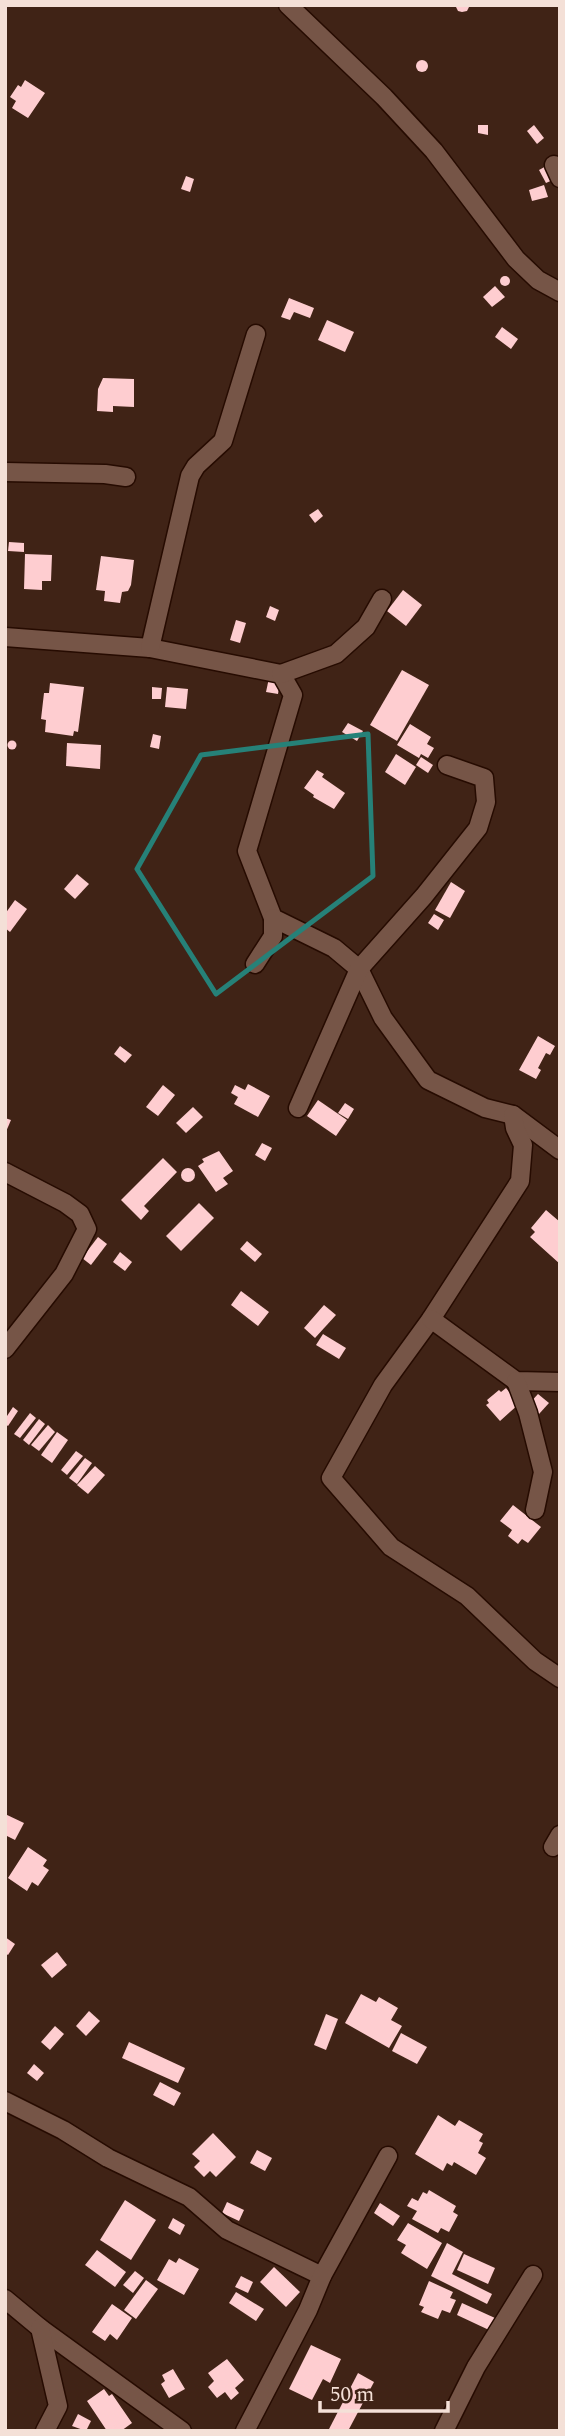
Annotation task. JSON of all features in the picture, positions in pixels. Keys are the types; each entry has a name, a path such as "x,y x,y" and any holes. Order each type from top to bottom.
{"street":[{"path":"288,5 384,97 434,151 516,259 538,280 560,292"},
{"path":"150,648 190,475 223,441 256,334"},
{"path":"5,472 105,474 126,478"},
{"path":"5,637 150,648 281,674 336,654 366,627 382,599"},
{"path":"255,964 273,936 273,918 247,851 293,695 281,674"},
{"path":"298,1108 359,970 424,896 478,828 486,802 484,778 447,765"},
{"path":"273,918 334,948 359,970 383,1018 428,1080 485,1108 513,1115 560,1150"},
{"path":"513,1115 515,1128 523,1144 520,1181 431,1319 383,1385 331,1478 391,1547 467,1596 536,1661 560,1678"},
{"path":"5,1172 65,1203 80,1214 87,1229 64,1274 5,1349"},
{"path":"431,1319 516,1381 528,1413 543,1472 535,1510"},
{"path":"516,1381 560,1382"},
{"path":"5,2101 63,2130 108,2158 189,2197 227,2230 322,2277"},
{"path":"244,2431 308,2310 322,2277 388,2156"},
{"path":"444,2431 476,2367 533,2275"},
{"path":"5,2299 40,2328 182,2431"},
{"path":"40,2328 58,2406 45,2431"}],"highlighted area":[{"path":"368,734 373,876 216,994 137,869 201,755"}],"building":[{"path":"455,5 470,5 467,11 462,12 458,11"},
{"path":"422,60 428,66 422,72 416,66"},
{"path":"25,80 45,93 28,118 12,108 16,101 10,97"},
{"path":"478,125 488,125 488,135 478,133"},
{"path":"534,125 544,138 537,144 527,131"},
{"path":"548,165 555,179 546,183 539,170"},
{"path":"186,176 194,179 190,192 181,189"},
{"path":"544,185 548,197 532,201 529,190"},
{"path":"505,276 510,281 505,286 500,281"},
{"path":"495,286 505,297 492,307 483,297"},
{"path":"289,298 314,308 310,318 294,312 290,320 281,317"},
{"path":"327,320 354,332 345,352 318,340"},
{"path":"502,327 518,339 511,349 495,337"},
{"path":"103,378 134,379 134,407 113,406 113,412 97,411 98,389"},
{"path":"318,509 323,516 315,523 309,515"},
{"path":"9,542 24,543 24,552 8,551"},
{"path":"25,554 52,555 51,581 42,581 42,590 24,589"},
{"path":"101,556 134,560 131,585 128,591 122,592 120,603 104,601 105,591 96,590"},
{"path":"403,590 422,605 406,626 387,611"},
{"path":"270,606 279,610 275,621 266,617"},
{"path":"236,620 246,623 240,643 230,640"},
{"path":"402,670 429,685 397,741 370,725"},
{"path":"269,678 280,680 278,694 266,692"},
{"path":"50,683 84,687 78,732 74,731 73,736 45,732 46,720 41,719 44,693 49,693"},
{"path":"152,687 162,688 161,699 152,699"},
{"path":"167,687 188,689 186,709 165,707"},
{"path":"348,723 363,731 357,741 342,732"},
{"path":"410,724 431,737 427,744 434,748 428,758 421,754 419,758 397,745"},
{"path":"153,734 161,736 159,749 150,747"},
{"path":"12,740 17,745 12,750 7,745"},
{"path":"67,743 101,745 100,769 66,766"},
{"path":"396,754 416,767 405,785 385,772"},
{"path":"421,757 433,765 428,773 416,765"},
{"path":"317,770 324,774 322,777 345,793 334,809 313,797 314,795 304,788"},
{"path":"77,874 89,884 75,899 64,889"},
{"path":"451,882 465,891 450,918 435,910"},
{"path":"15,900 27,909 10,932 5,928 5,914"},
{"path":"434,914 444,920 438,930 428,923"},
{"path":"538,1036 555,1046 550,1055 546,1053 536,1079 519,1070"},
{"path":"120,1046 132,1055 125,1063 114,1054"},
{"path":"248,1084 270,1096 258,1117 234,1104 238,1097 231,1093 235,1085 245,1090"},
{"path":"163,1085 175,1095 158,1116 146,1107"},
{"path":"318,1100 347,1120 336,1136 307,1116"},
{"path":"345,1103 354,1109 348,1119 338,1113"},
{"path":"193,1107 203,1117 186,1133 176,1123"},
{"path":"5,1118 11,1120 5,1134"},
{"path":"262,1143 272,1148 265,1161 255,1155"},
{"path":"219,1151 233,1171 223,1178 228,1184 216,1192 198,1166 204,1162 202,1159"},
{"path":"163,1158 177,1172 144,1206 149,1211 141,1220 121,1200"},
{"path":"188,1168 193,1170 193,1180 188,1182 183,1180 181,1175 183,1170"},
{"path":"199,1203 214,1218 181,1251 166,1236"},
{"path":"546,1210 560,1222 560,1264 530,1237 535,1232 531,1228"},
{"path":"98,1237 107,1244 91,1265 82,1258"},
{"path":"247,1241 262,1254 255,1262 240,1249"},
{"path":"120,1252 132,1262 125,1271 113,1262"},
{"path":"241,1291 269,1312 258,1326 231,1305"},
{"path":"324,1305 336,1315 315,1338 304,1328"},
{"path":"323,1334 346,1348 339,1359 316,1345"},
{"path":"506,1388 519,1404 500,1421 486,1405 489,1403 487,1400"},
{"path":"538,1394 549,1403 539,1414 528,1405"},
{"path":"13,1407 18,1411 8,1426 5,1419"},
{"path":"30,1413 36,1418 20,1438 14,1434"},
{"path":"39,1419 45,1424 29,1445 23,1440"},
{"path":"48,1425 55,1432 39,1451 31,1445"},
{"path":"57,1432 68,1440 52,1463 41,1455"},
{"path":"76,1451 83,1456 67,1475 61,1470"},
{"path":"85,1458 92,1463 77,1484 69,1478"},
{"path":"95,1466 105,1475 88,1494 77,1485"},
{"path":"513,1505 541,1527 528,1543 522,1539 518,1544 508,1536 512,1530 500,1521"},
{"path":"5,1814 24,1823 15,1840 5,1835"},
{"path":"28,1847 47,1860 43,1866 49,1870 38,1886 32,1882 27,1891 8,1878"},
{"path":"5,1937 15,1944 8,1955 5,1953"},
{"path":"57,1952 67,1965 52,1978 41,1965"},
{"path":"361,1994 376,2002 379,1997 398,2008 391,2020 402,2026 389,2048 345,2023"},
{"path":"89,2011 100,2021 86,2036 76,2026"},
{"path":"326,2014 338,2019 326,2050 314,2045"},
{"path":"55,2026 64,2034 50,2050 41,2042"},
{"path":"401,2033 427,2047 417,2064 392,2051"},
{"path":"129,2042 185,2068 178,2083 122,2058"},
{"path":"34,2064 44,2073 37,2081 27,2073"},
{"path":"160,2082 181,2093 174,2106 153,2095"},
{"path":"438,2115 455,2126 459,2120 483,2134 479,2141 483,2143 478,2153 486,2158 476,2175 454,2162 452,2166 447,2163 443,2171 415,2154"},
{"path":"213,2133 236,2157 216,2177 210,2171 204,2177 194,2167 200,2161 192,2154"},
{"path":"257,2150 272,2158 265,2171 250,2163"},
{"path":"429,2190 456,2206 453,2212 458,2215 449,2232 441,2228 438,2233 412,2219 417,2211 407,2206 412,2198 418,2201 423,2192 427,2194"},
{"path":"125,2200 156,2220 131,2260 100,2240"},
{"path":"227,2202 244,2210 239,2221 222,2213"},
{"path":"380,2203 400,2216 393,2226 374,2213"},
{"path":"173,2218 185,2225 180,2235 168,2228"},
{"path":"408,2223 442,2243 427,2269 401,2253 406,2245 397,2240"},
{"path":"447,2243 463,2252 452,2274 492,2294 487,2304 431,2276"},
{"path":"97,2250 126,2272 115,2287 85,2265"},
{"path":"464,2254 495,2268 488,2284 457,2270"},
{"path":"179,2258 199,2269 184,2295 157,2280 169,2259 176,2263"},
{"path":"274,2267 300,2292 286,2307 260,2282"},
{"path":"135,2271 144,2278 133,2293 123,2285"},
{"path":"241,2276 253,2282 248,2293 235,2287"},
{"path":"146,2280 158,2289 136,2319 124,2310"},
{"path":"429,2281 453,2292 450,2298 456,2300 450,2313 442,2310 438,2319 421,2312 424,2307 419,2305"},
{"path":"236,2292 264,2309 256,2321 229,2303"},
{"path":"462,2303 495,2318 489,2330 457,2315"},
{"path":"112,2304 132,2318 117,2340 110,2334 105,2341 92,2332"},
{"path":"311,2345 341,2359 330,2383 323,2379 312,2400 289,2389"},
{"path":"227,2359 244,2380 235,2388 239,2393 231,2400 225,2392 217,2398 208,2387 214,2381 208,2373"},
{"path":"173,2369 185,2389 169,2398 161,2384 165,2381 162,2375"},
{"path":"358,2373 374,2382 348,2431 328,2431"},
{"path":"104,2389 109,2396 112,2394 132,2423 121,2431 107,2431 87,2401"},
{"path":"78,2414 91,2421 86,2431 72,2426"}]}
